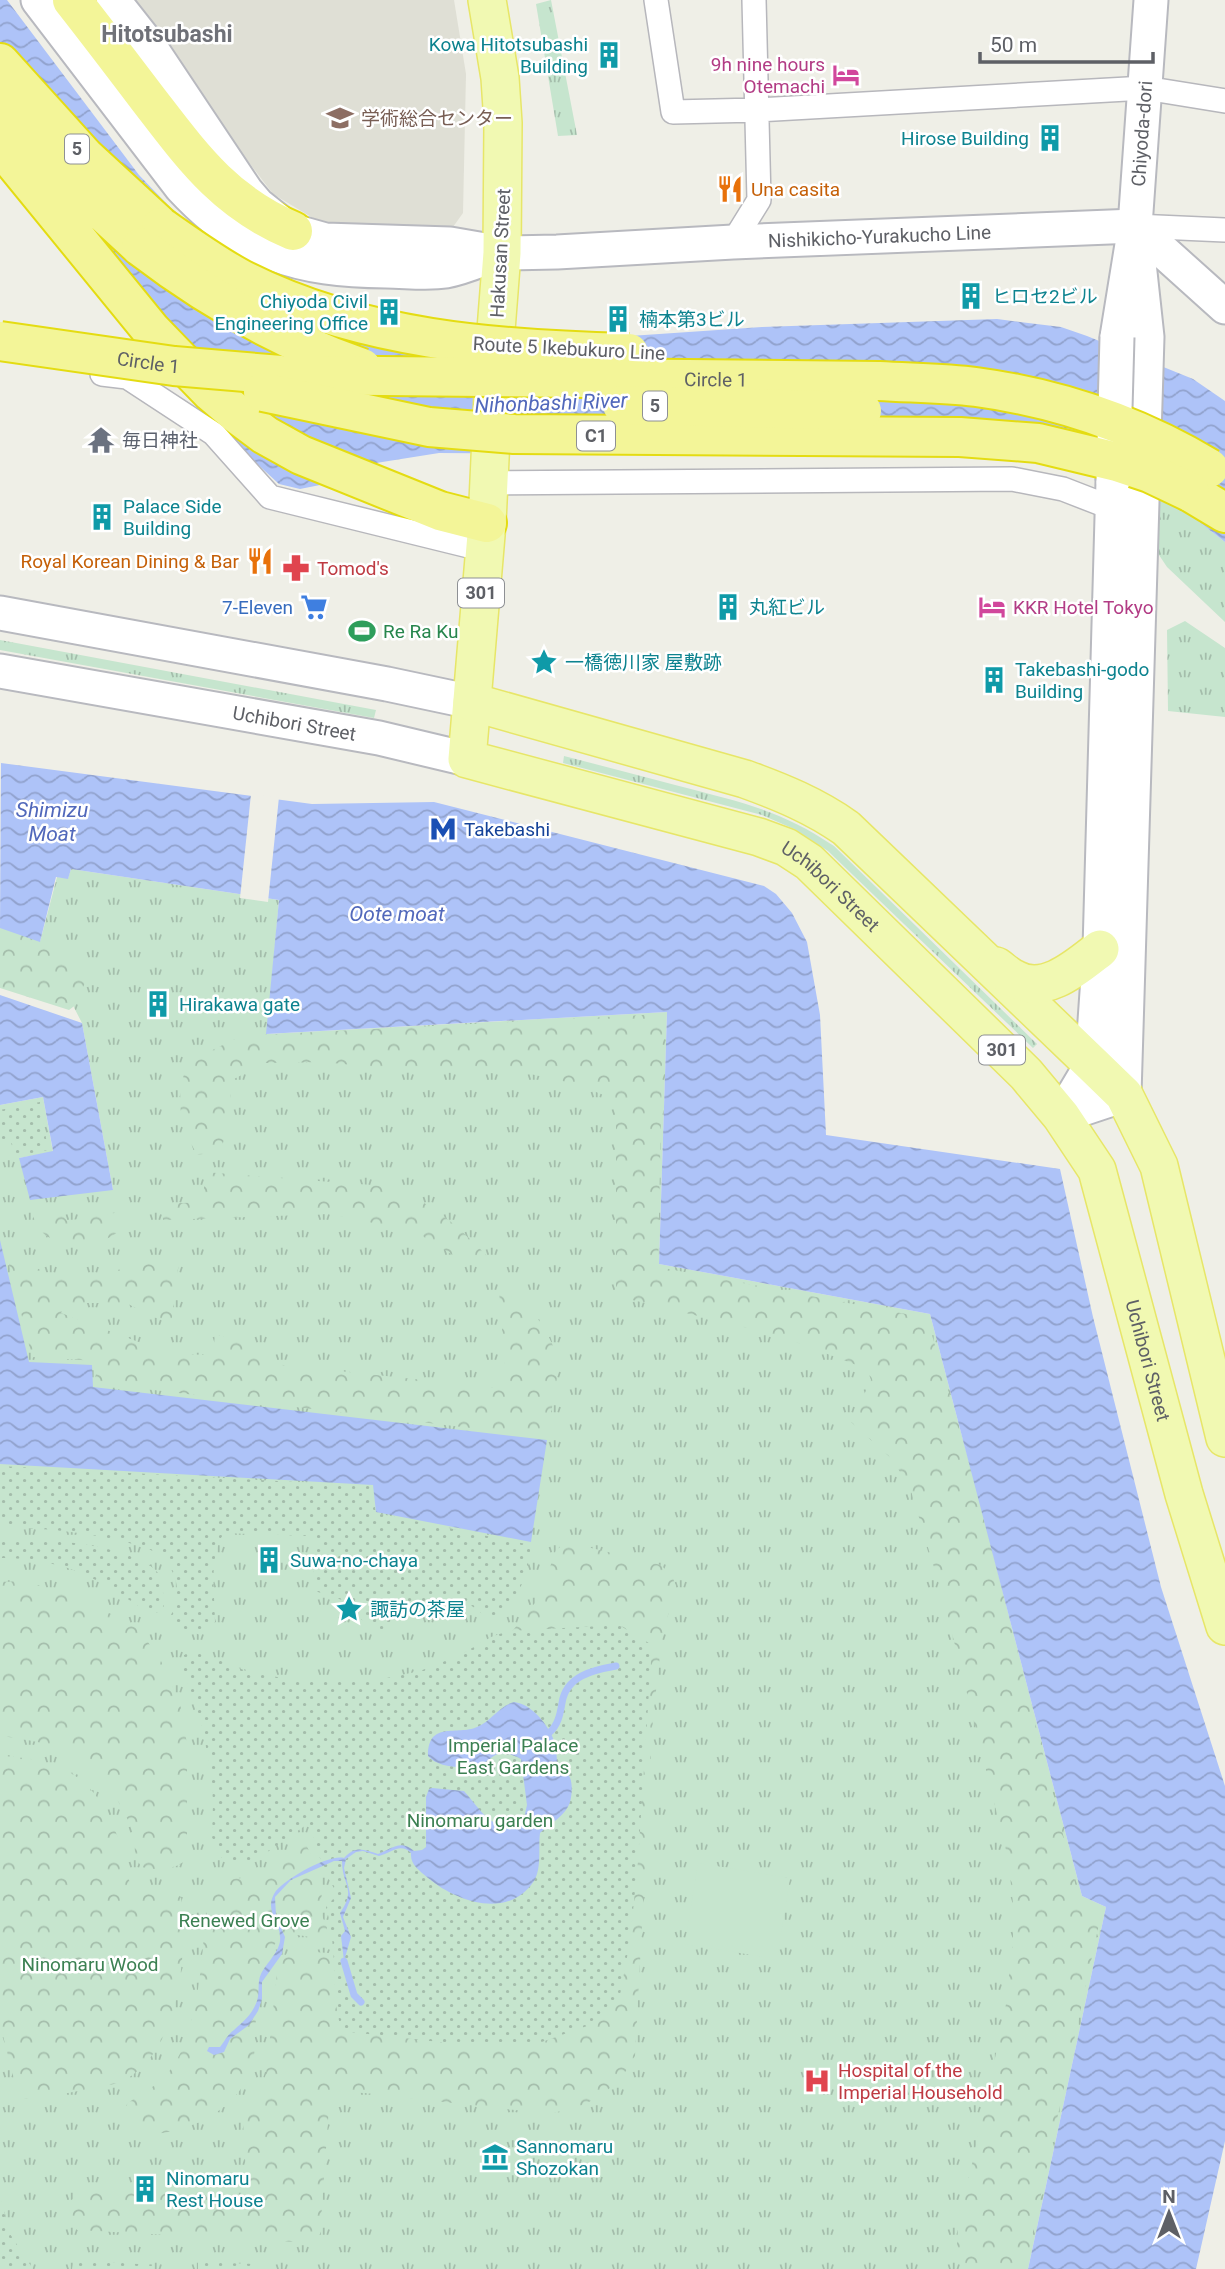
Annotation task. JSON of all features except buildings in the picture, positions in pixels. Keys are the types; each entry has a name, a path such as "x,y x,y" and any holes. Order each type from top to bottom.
{"highway":[{"path":"72,0 172,131 218,184 254,212 293,231"},
{"name":"Route 5 Ikebukuro Line","path":"0,63 85,157 161,227 240,278 311,309 408,335 520,349 905,359 989,369 1056,386 1096,401 1144,425 1208,479"},
{"name":"5","path":"0,105 89,201 169,269 261,326 332,358 370,371 449,389 527,401 901,412 977,418 1084,444 1149,470 1208,479"},
{"path":"0,145 151,330 211,392 237,414 265,435 300,454 435,509 486,536"},
{"name":"Circle 1","path":"0,341 174,366 281,375 879,381 973,387 1035,398 1096,415 1169,446 1208,479"},
{"name":"Circle 1","path":"0,352 234,387 389,420 469,431 555,435 960,437 1038,443 1150,473 1208,479"},
{"name":"C1","path":"1208,479 1225,513"}],"main road":[{"name":"Hakusan Street","path":"467,759 491,471 496,330 502,253 503,123 500,78 487,0"},
{"name":"301","path":"472,702 745,779 787,793 828,815 846,828 1124,1095 1159,1166 1225,1438"},
{"name":"Uchibori Street","path":"467,759 759,837 786,847 809,862 1017,1065 1061,1116 1097,1170 1184,1494 1225,1626"},
{"name":"301","path":"964,943 1016,980 1030,984 1068,974 1100,949"}],"street":[{"path":"38,0 181,187 200,208 246,241 299,264 357,271 446,271 502,253"},
{"path":"113,0 150,47 234,177 258,205 293,231 343,242 442,244 502,253"},
{"path":"656,0 673,112 757,110 1145,88 1225,102"},
{"path":"733,242 759,200 754,0"},
{"name":"Chiyoda-dori","path":"1123,493 1135,226 1151,0"},
{"path":"1135,226 1225,230"},
{"path":"1135,226 1225,307"},
{"name":"Nishikicho-Yurakucho Line","path":"502,253 1135,226"},
{"path":"0,360 127,377 214,434 270,497 486,536"},
{"path":"491,471 1012,479 1063,489 1123,493"},
{"path":"1061,1116 1092,1064 1123,493"},
{"path":"1061,1116 1124,1095 1123,493"},
{"path":"0,613 472,702"},
{"name":"Uchibori Street","path":"0,671 379,738 467,759"}],"shaded area":[{"name":"学術総合センター","path":"125,0 454,0 466,74 463,213 453,227 323,224 273,194"}],"green space":[{"path":"551,0 577,135 558,136 536,4"},
{"path":"1154,487 1225,542 1225,622 1167,567 1141,528"},
{"path":"1185,621 1225,648 1225,717 1168,711 1167,630"},
{"path":"0,640 376,710 374,718 0,650"},
{"path":"564,756 741,803 778,815 815,834 834,846 1037,1044 1033,1048 828,851 794,829 762,815 563,763"},
{"name":"Imperial Palace East Gardens","path":"71,869 279,900 267,1034 667,1012 659,1264 930,1314 1082,1896 1106,1907 1028,2269 0,2269 0,1105 43,1097 53,1152 19,1158 113,1190 82,1023 40,942 57,877 68,878"},
{"path":"0,926 56,946 89,975 73,1007 69,1010 0,988"},
{"path":"663,1014 658,1267 927,1318 976,1485 1079,1899 1102,1910 1025,2269 977,2269 956,2262 958,2228 1005,2012 1013,1938 1013,1903 1008,1858 943,1597 911,1491 893,1460 851,1422 871,1380 867,1369 780,1336 616,1296 616,1100 576,1084 530,1074 426,1072 322,1062 265,1063 232,1080 227,1127 221,1151 197,1155 181,1124 180,1087 188,1062 241,1036"},
{"path":"40,1102 48,1150 17,1156 9,1139 0,1141 0,1110"},
{"path":"204,1172 383,1186 400,1191 444,1216 494,1263 461,1261 426,1237 330,1214 163,1220 162,1204 204,1202"},
{"path":"29,1207 60,1212 67,1221 126,1211 123,1225 116,1233 99,1241 78,1244 58,1241 42,1232"},
{"path":"12,1246 25,1263 52,1275 103,1274 125,1268 143,1256 179,1262 171,1325 126,1303 67,1303 61,1313 171,1354 213,1355 215,1334 254,1345 274,1364 507,1389 499,1291 516,1288 545,1330 556,1355 556,1385 546,1437 95,1383 97,1361 32,1357 5,1248"},
{"path":"0,1466 371,1486 376,1513 531,1545 527,1571 509,1610 492,1621 464,1602 442,1600 410,1612 383,1632 362,1620 342,1600 315,1591 312,1556 315,1543 307,1536 224,1533 214,1564 215,1622 200,1635 167,1622 176,1601 176,1581 167,1563 149,1549 81,1533 0,1527"},
{"path":"0,1538 74,1543 129,1556 148,1564 162,1577 164,1606 152,1614 105,1585 68,1568 0,1558"},
{"path":"567,1542 661,1565 672,1576 676,1586 662,1637 653,1718 635,2056 619,2082 586,2104 550,2114 365,2093 330,2092 320,2234 313,2243 77,2230 69,2205 77,2192 92,2187 236,2197 247,2190 243,2122 256,2102 266,2074 278,1965 288,1952 298,1951 392,1957 510,1634 539,1598 556,1550"},
{"path":"25,1581 83,1599 139,1629 161,1661 180,1703 187,1744 187,1859 183,1863 160,1869 142,1867 136,1854 130,1823 113,1792 88,1764 58,1748 0,1736 0,1582"},
{"name":"Ninomaru garden","path":"619,1625 652,1645 638,1861 630,1941 620,1995 587,2026 536,2044 475,2046 341,2031 335,1997 332,1939 326,1907 336,1892 323,1868 309,1823 250,1864 234,1864 219,1856 212,1837 211,1771 201,1723 183,1669 184,1655 194,1650 251,1673 297,1680 352,1682 420,1671 508,1631"},
{"name":"Ninomaru Wood","path":"0,1756 44,1762 76,1777 90,1788 111,1821 120,1843 126,1875 132,1884 143,1889 169,1890 181,1897 183,1947 176,2002 155,2050 139,2069 119,2083 37,2099 24,2099 16,2087 0,2024"},
{"name":"Renewed Grove","path":"306,1844 322,1881 321,1913 327,1928 325,1941 288,1935 274,1945 265,1971 251,2070 244,2084 224,2107 198,2123 156,2134 139,2133 128,2127 124,2122 125,2107 167,2074 179,2057 187,2036 202,1962 208,1892 225,1880 252,1877 265,1872"},
{"path":"698,1863 790,1878 777,1959 685,1944"},
{"path":"0,2195 10,2234 33,2269 0,2269"},
{"path":"74,2260 154,2265 154,2269 72,2269"},
{"path":"198,2262 258,2264 258,2269 198,2269"}],"water":[{"name":"Nihonbashi River","path":"0,0 7,0 139,175 210,249 381,325 615,337 762,327 997,319 1061,327 1193,379 1225,401 1225,542 1154,487 1028,458 439,453 376,463 320,485 300,489 279,484 253,460 65,247 0,166"},
{"name":"Oote moat","path":"1,763 312,804 434,802 764,886 776,894 792,913 807,942 820,1015 826,1135 1060,1169 1093,1317 1161,1587 1225,1786 1225,2141 1196,2269 1028,2269 1106,1907 1082,1896 930,1314 659,1264 667,1012 266,1034 279,900 71,869 68,879 56,877 40,942 0,928"},
{"path":"0,995 82,1023 113,1190 30,1200 19,1158 53,1151 43,1097 0,1105"},
{"path":"0,1240 29,1362 92,1365 93,1387 547,1440 531,1542 376,1512 373,1485 0,1464"},
{"path":"514,1702 535,1712 546,1725 554,1740 558,1764 569,1776 572,1785 568,1807 540,1833 539,1864 534,1881 523,1893 511,1900 497,1904 482,1903 467,1900 440,1887 416,1867 411,1853 403,1848 379,1856 363,1851 356,1852 346,1859 344,1868 351,1898 343,1917 351,1937 344,1961 341,1936 345,1931 340,1913 348,1892 342,1861 334,1861 291,1880 275,1897 276,1916 285,1937 282,1954 262,1982 262,1999 258,2011 249,2025 230,2039 224,2052 214,2055 207,2051 209,2047 220,2047 255,2006 260,1977 280,1941 272,1911 272,1900 274,1894 286,1882 306,1869 328,1860 344,1858 356,1850 364,1850 378,1854 400,1845 414,1851 422,1850 426,1847 426,1797 432,1788 464,1791 482,1813 497,1824 514,1824 524,1818 527,1805 521,1759 504,1753 495,1755 482,1764 456,1767 437,1763 428,1756 429,1745 438,1733 477,1727"}],"pier":[{"path":"251,794 279,797 268,902 240,898"}],"waterway":[{"path":"549,1733 555,1727 569,1686 590,1672 616,1666"},
{"path":"344,1961 354,1995 361,2002"}],"place":[{"name":"Kowa Hitotsubashi Building","path":"609,55"},
{"name":"9h nine hours Otemachi","path":"846,75"},
{"name":"学術総合センター","path":"340,118"},
{"name":"Hirose Building","path":"1050,138"},
{"name":"Una casita","path":"730,189"},
{"name":"ヒロセ2ビル","path":"971,296"},
{"name":"Chiyoda Civil Engineering Office","path":"389,312"},
{"name":"楠本第3ビル","path":"618,319"},
{"name":"毎日神社","path":"101,440"},
{"name":"Palace Side Building","path":"102,517"},
{"name":"Royal Korean Dining & Bar","path":"260,561"},
{"name":"Tomod's","path":"296,568"},
{"name":"7-Eleven","path":"314,607"},
{"name":"丸紅ビル","path":"728,607"},
{"name":"KKR Hotel Tokyo","path":"992,607"},
{"name":"Re Ra Ku","path":"362,631"},
{"name":"一橋徳川家 屋敷跡","path":"544,662"},
{"name":"Takebashi-godo Building","path":"994,680"},
{"name":"Takebashi","path":"443,829"},
{"name":"Hirakawa gate","path":"158,1004"},
{"name":"Suwa-no-chaya","path":"269,1560"},
{"name":"諏訪の茶屋","path":"349,1609"},
{"name":"Hospital of the Imperial Household","path":"817,2081"},
{"name":"Sannomaru Shozokan","path":"495,2157"},
{"name":"Ninomaru Rest House","path":"145,2189"}],"district":[{"name":"Hitotsubashi","path":"167,34"}],"water label":[{"name":"Shimizu Moat","path":"52,822"}]}
